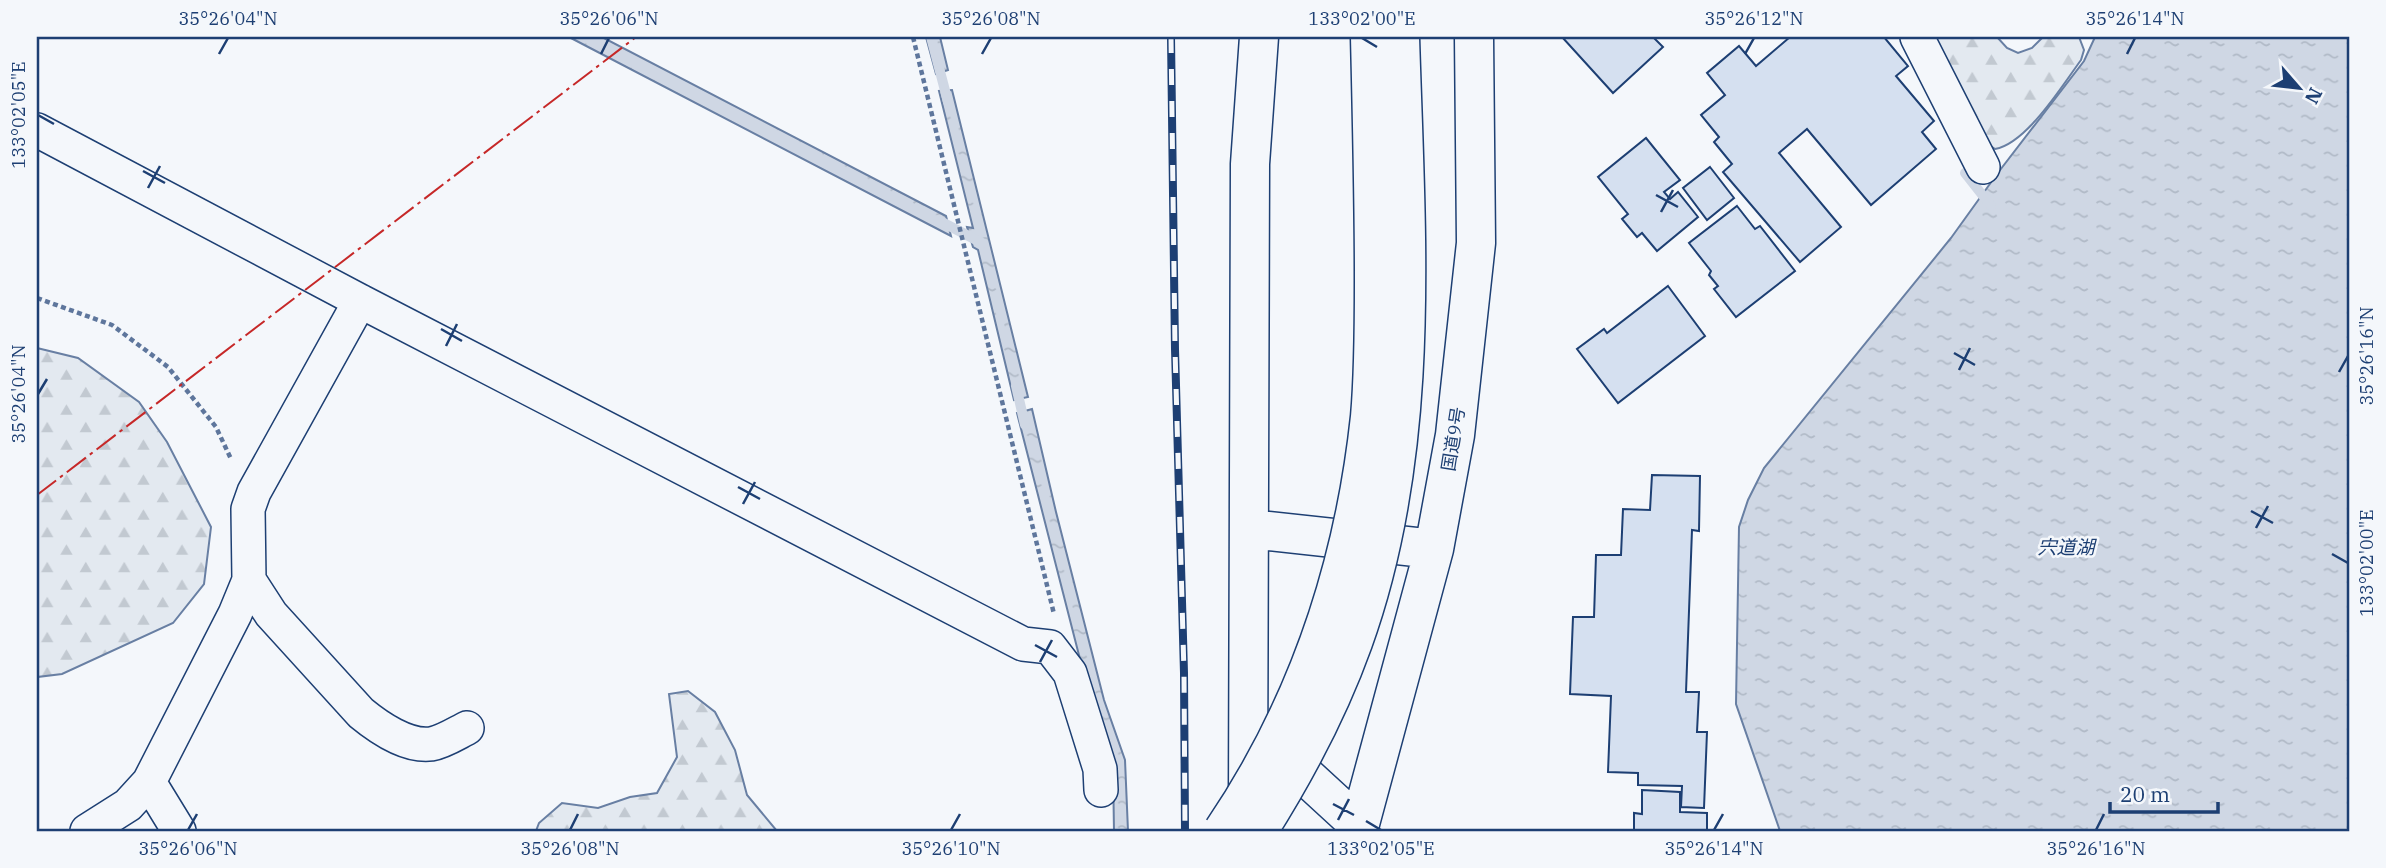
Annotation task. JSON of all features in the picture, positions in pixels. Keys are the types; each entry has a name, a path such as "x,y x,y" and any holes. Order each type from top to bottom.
{"highway":[{"path":"1248,831 1250,164 1259,37"},
{"path":"1223,831 1260,771 1305,680 1339,585 1362,476 1370,416 1374,346 1370,37"},
{"path":"1258,831 1310,743 1354,640 1383,534 1392,486 1400,423 1405,345 1407,252 1400,37"},
{"name":"国道9号","path":"1358,828 1434,549 1455,435 1476,243 1474,37"},
{"path":"1250,529 1434,549"},
{"path":"1249,723 1358,828"}],"street":[{"path":"1917,37 1983,167"},
{"path":"37,130 360,301 1023,643 1050,647 1070,673 1100,769 1101,790"},
{"path":"87,831 128,805 149,782 235,614 249,580 248,509 254,492 360,301"},
{"path":"249,580 271,614 360,713 376,725 414,742 432,744 467,728"},
{"path":"149,782 179,831"}],"path":[{"path":"913,37 1056,622 1050,647"},
{"path":"37,298 112,325 168,367 216,426 244,486 254,492"}],"green space":[{"path":"1933,37 1997,37 2007,48 2018,53 2032,48 2043,37 2079,37 2084,50 2081,60 2043,112 2019,136 2007,145 1995,149 1985,142"},
{"path":"37,348 78,358 139,402 167,442 211,527 204,584 173,623 62,674 37,677"},
{"path":"688,691 715,712 735,750 747,795 777,831 536,831 539,823 562,803 598,808 630,797 657,793 677,757 669,694"}],"water":[{"path":"569,37 602,37 946,216 951,236"},
{"path":"926,37 940,37 948,70 936,74"},
{"name":"宍道湖","path":"2095,37 2349,37 2349,831 1780,831 1736,704 1739,527 1748,500 1764,468 1951,238 2084,61"},
{"path":"952,90 1028,397 1014,400 978,250 973,247 967,227 973,228 939,91"},
{"path":"1032,409 1104,700 1125,760 1128,831 1114,831 1113,767 1093,710 1017,413"}],"building":[{"path":"1562,37 1653,37 1663,47 1613,93"},
{"path":"1790,37 1884,37 1908,66 1896,76 1934,121 1922,132 1936,149 1871,205 1807,129 1779,153 1841,227 1800,262 1723,172 1732,164 1714,142 1719,137 1701,115 1725,95 1707,73 1739,46 1756,66"},
{"path":"1646,138 1680,180 1664,192 1670,199 1678,192 1698,217 1657,251 1642,233 1637,237 1622,219 1628,214 1598,177"},
{"path":"1710,167 1734,198 1707,220 1683,188"},
{"path":"1737,206 1755,229 1760,226 1795,271 1736,317 1714,289 1718,286 1709,275 1711,271 1689,243"},
{"path":"1668,286 1705,336 1618,403 1577,349 1604,329 1607,333"},
{"path":"1652,475 1700,476 1699,531 1692,530 1686,692 1699,692 1697,732 1707,732 1704,808 1681,807 1682,786 1638,785 1638,773 1608,772 1611,696 1570,694 1573,617 1594,617 1596,555 1621,555 1623,509 1650,510"},
{"path":"1642,790 1680,792 1680,812 1707,813 1707,831 1634,831 1634,813 1642,814"}],"waterway":[{"path":"931,37 948,102"},
{"path":"1965,173 1991,206"},
{"path":"938,220 982,243"},
{"path":"1016,386 1025,425"}],"railway":[{"path":"1171,37 1185,831"}],"power":[{"path":"37,495 636,37"}]}
